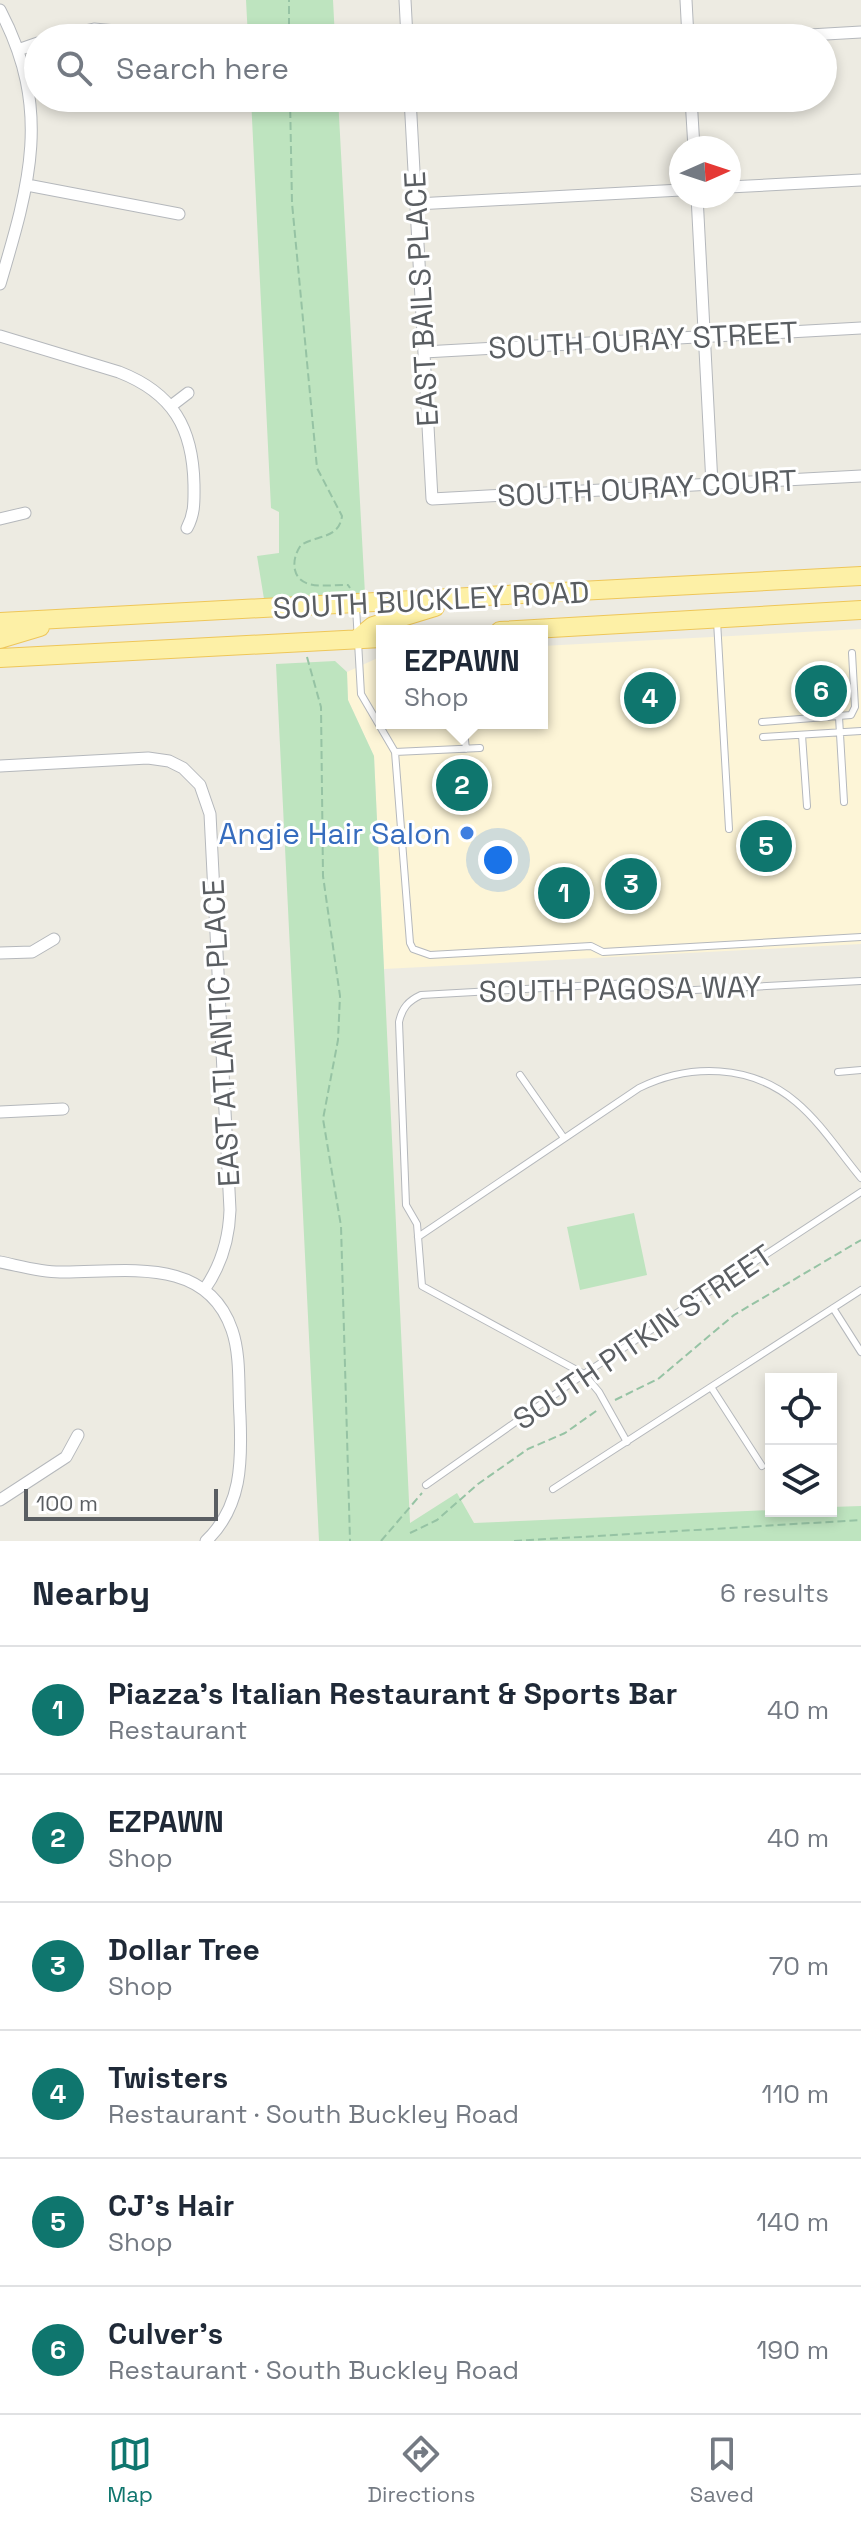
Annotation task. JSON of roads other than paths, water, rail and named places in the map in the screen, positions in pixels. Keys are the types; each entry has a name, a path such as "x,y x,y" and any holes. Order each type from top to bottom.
{"main road":[{"name":"SOUTH BUCKLEY ROAD","path":"0,622 352,598 464,598 861,576"},
{"path":"357,639 365,630 378,624 464,598"},
{"name":"SOUTH BUCKLEY ROAD","path":"548,628 861,610"},
{"path":"0,639 65,619"},
{"name":"SOUTH BUCKLEY ROAD","path":"0,658 376,638"}],"street":[{"path":"405,0 406,24"},
{"path":"686,0 687,24"},
{"path":"0,10 24,70"},
{"path":"837,33 861,32"},
{"path":"18,50 24,48"},
{"path":"0,284 27,185 32,145 30,112"},
{"name":"EAST BAILS PLACE","path":"411,112 432,499"},
{"path":"692,112 693,136"},
{"path":"741,186 861,180"},
{"path":"27,185 179,214"},
{"path":"416,204 669,191"},
{"path":"698,208 712,484"},
{"name":"SOUTH OURAY STREET","path":"424,352 861,328"},
{"path":"0,336 135,378 171,406 185,430 194,462 194,515 187,528"},
{"path":"171,406 188,393"},
{"name":"SOUTH OURAY COURT","path":"432,499 861,476"},
{"path":"0,519 25,513"},
{"name":"EAST ATLANTIC PLACE","path":"0,766 157,759 169,761 192,775 206,796 210,814 230,1210 226,1247 204,1290"},
{"path":"0,953 32,952 54,939"},
{"path":"0,1112 63,1109"},
{"path":"0,1262 60,1272 163,1272 204,1290 223,1311 236,1346 242,1451 238,1488 232,1505 206,1541"},
{"path":"0,1500 66,1457 78,1435"}],"lane":[{"path":"352,598 361,694 376,720"},
{"path":"716,619 729,829"},
{"path":"762,722 851,715 855,707 852,653"},
{"path":"839,717 844,802"},
{"path":"382,729 395,752 410,943 420,953 591,946 603,952 861,937"},
{"path":"464,729 466,749"},
{"path":"763,737 861,731"},
{"path":"802,735 807,806"},
{"path":"395,752 480,748"},
{"name":"SOUTH PAGOSA WAY","path":"627,1442 584,1374 422,1286 417,1224 406,1205 401,1013 421,995 630,983 676,991 861,981"},
{"path":"418,1237 639,1088 655,1080 695,1070 717,1070 760,1080 794,1101 808,1113 861,1178"},
{"path":"838,1072 861,1070"},
{"path":"520,1075 564,1138"},
{"name":"SOUTH PITKIN STREET","path":"429,1483 584,1374 861,1192"},
{"path":"553,1489 861,1290"},
{"path":"833,1308 861,1352"},
{"path":"711,1387 762,1466"}],"place":[{"name":"Culver's","path":"821,691"},
{"name":"Twisters","path":"650,698"},
{"name":"EZPAWN","path":"462,785"},
{"name":"Angie Hair Salon","path":"467,833"},
{"name":"CJ's Hair","path":"766,846"},
{"name":"Dollar Tree","path":"631,884"},
{"name":"Piazza's Italian Restaurant & Sports Bar","path":"564,893"}]}
